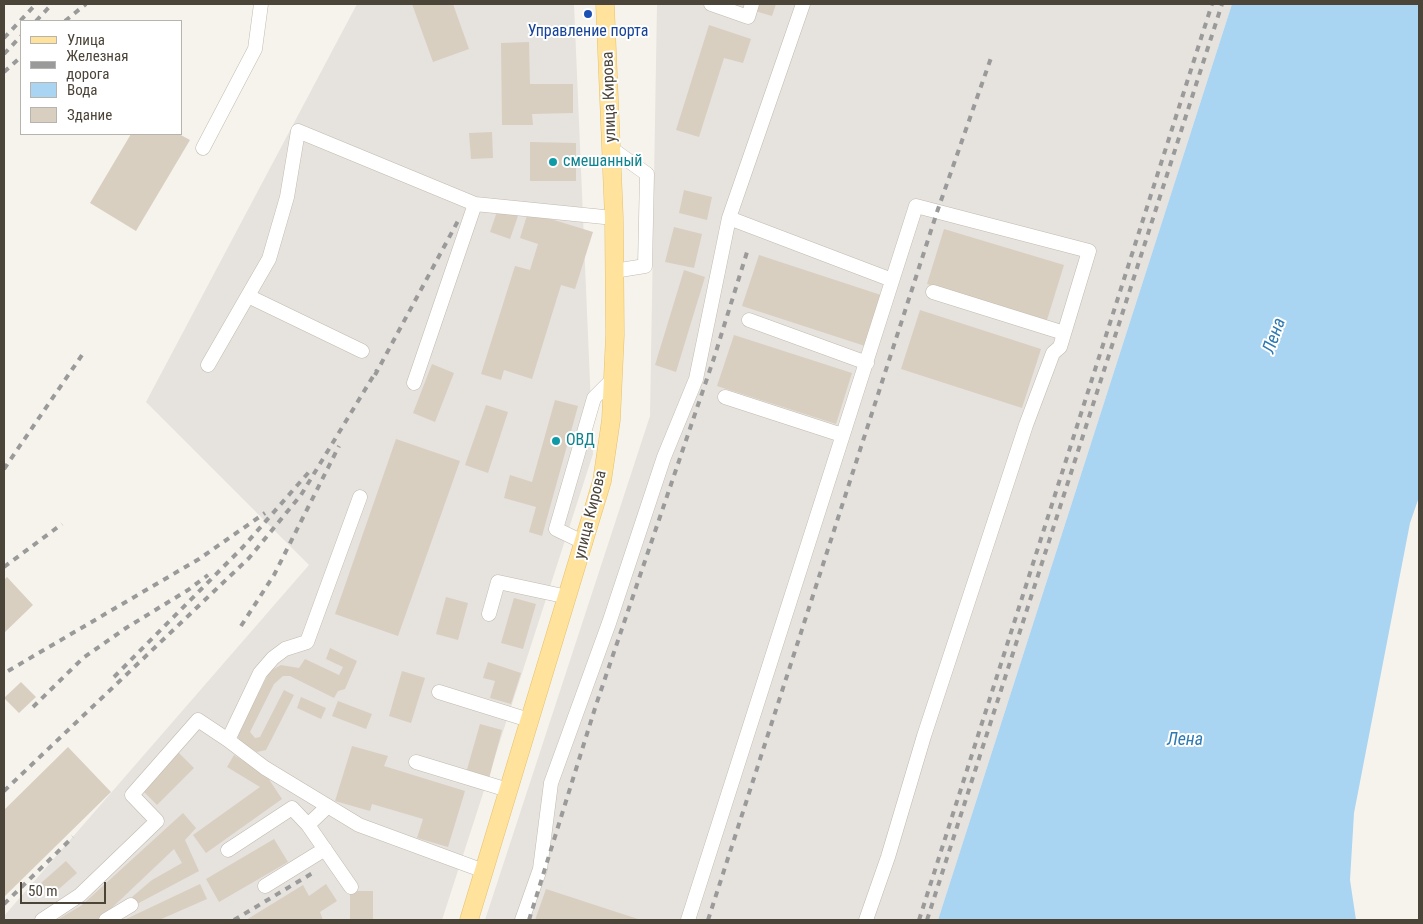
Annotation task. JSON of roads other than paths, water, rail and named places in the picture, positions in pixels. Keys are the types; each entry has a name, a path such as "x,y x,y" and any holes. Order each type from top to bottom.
{"main road":[{"name":"улица Кирова","path":"469,920 585,543 602,481 613,379 614,271 612,149 606,4"}],"lane":[{"path":"203,148 254,50 261,4"},
{"path":"711,4 748,17 752,4"},
{"path":"522,920 540,869 551,783 609,623 664,457 696,379 729,218 803,4"},
{"path":"208,365 269,259 287,197 298,131 474,204 614,218"},
{"path":"612,149 647,174 645,266 614,271"},
{"path":"414,384 474,204"},
{"path":"688,920 916,206 1089,251 1060,347 1052,352 1026,425 924,736 888,857 866,920"},
{"path":"729,218 892,280"},
{"path":"933,292 1064,333"},
{"path":"248,296 362,351"},
{"path":"749,320 867,363"},
{"path":"585,543 556,529 594,398 613,379"},
{"path":"725,397 842,434"},
{"path":"228,740 260,673 285,648 307,642 360,497"},
{"path":"489,614 498,582 568,597"},
{"path":"439,692 529,720"},
{"path":"42,920 80,895 157,821 132,795 198,720 265,768 359,825 484,871"},
{"path":"416,762 508,790"},
{"path":"308,824 328,806"},
{"path":"228,850 292,808 308,824 351,886"},
{"path":"265,886 325,849"},
{"path":"106,920 131,905"}],"water":[{"name":"Лена","path":"1232,4 1419,4 1419,497 1410,523 1354,813 1350,880 1356,920 938,920"}],"railway":[{"path":"21,20 36,4"},
{"path":"37,20 52,4"},
{"path":"66,20 86,4"},
{"path":"919,920 1212,4"},
{"path":"927,920 1222,4"},
{"path":"4,38 20,21"},
{"path":"4,54 20,37"},
{"path":"708,920 937,212 992,55"},
{"path":"4,72 20,58"},
{"path":"375,375 459,219"},
{"path":"529,920 596,705 714,358 748,249"},
{"path":"4,469 82,355"},
{"path":"4,791 249,558 301,495 377,370"},
{"path":"241,626 274,575 339,446"},
{"path":"114,677 243,547 309,472"},
{"path":"8,671 199,559 265,513"},
{"path":"4,567 62,524"},
{"path":"33,707 83,658 208,575"},
{"path":"4,904 73,837"},
{"path":"234,920 316,871"}],"place":[{"name":"Управление порта","path":"588,14"},
{"name":"смешанный","path":"553,162"},
{"name":"ОВД","path":"556,441"}]}
